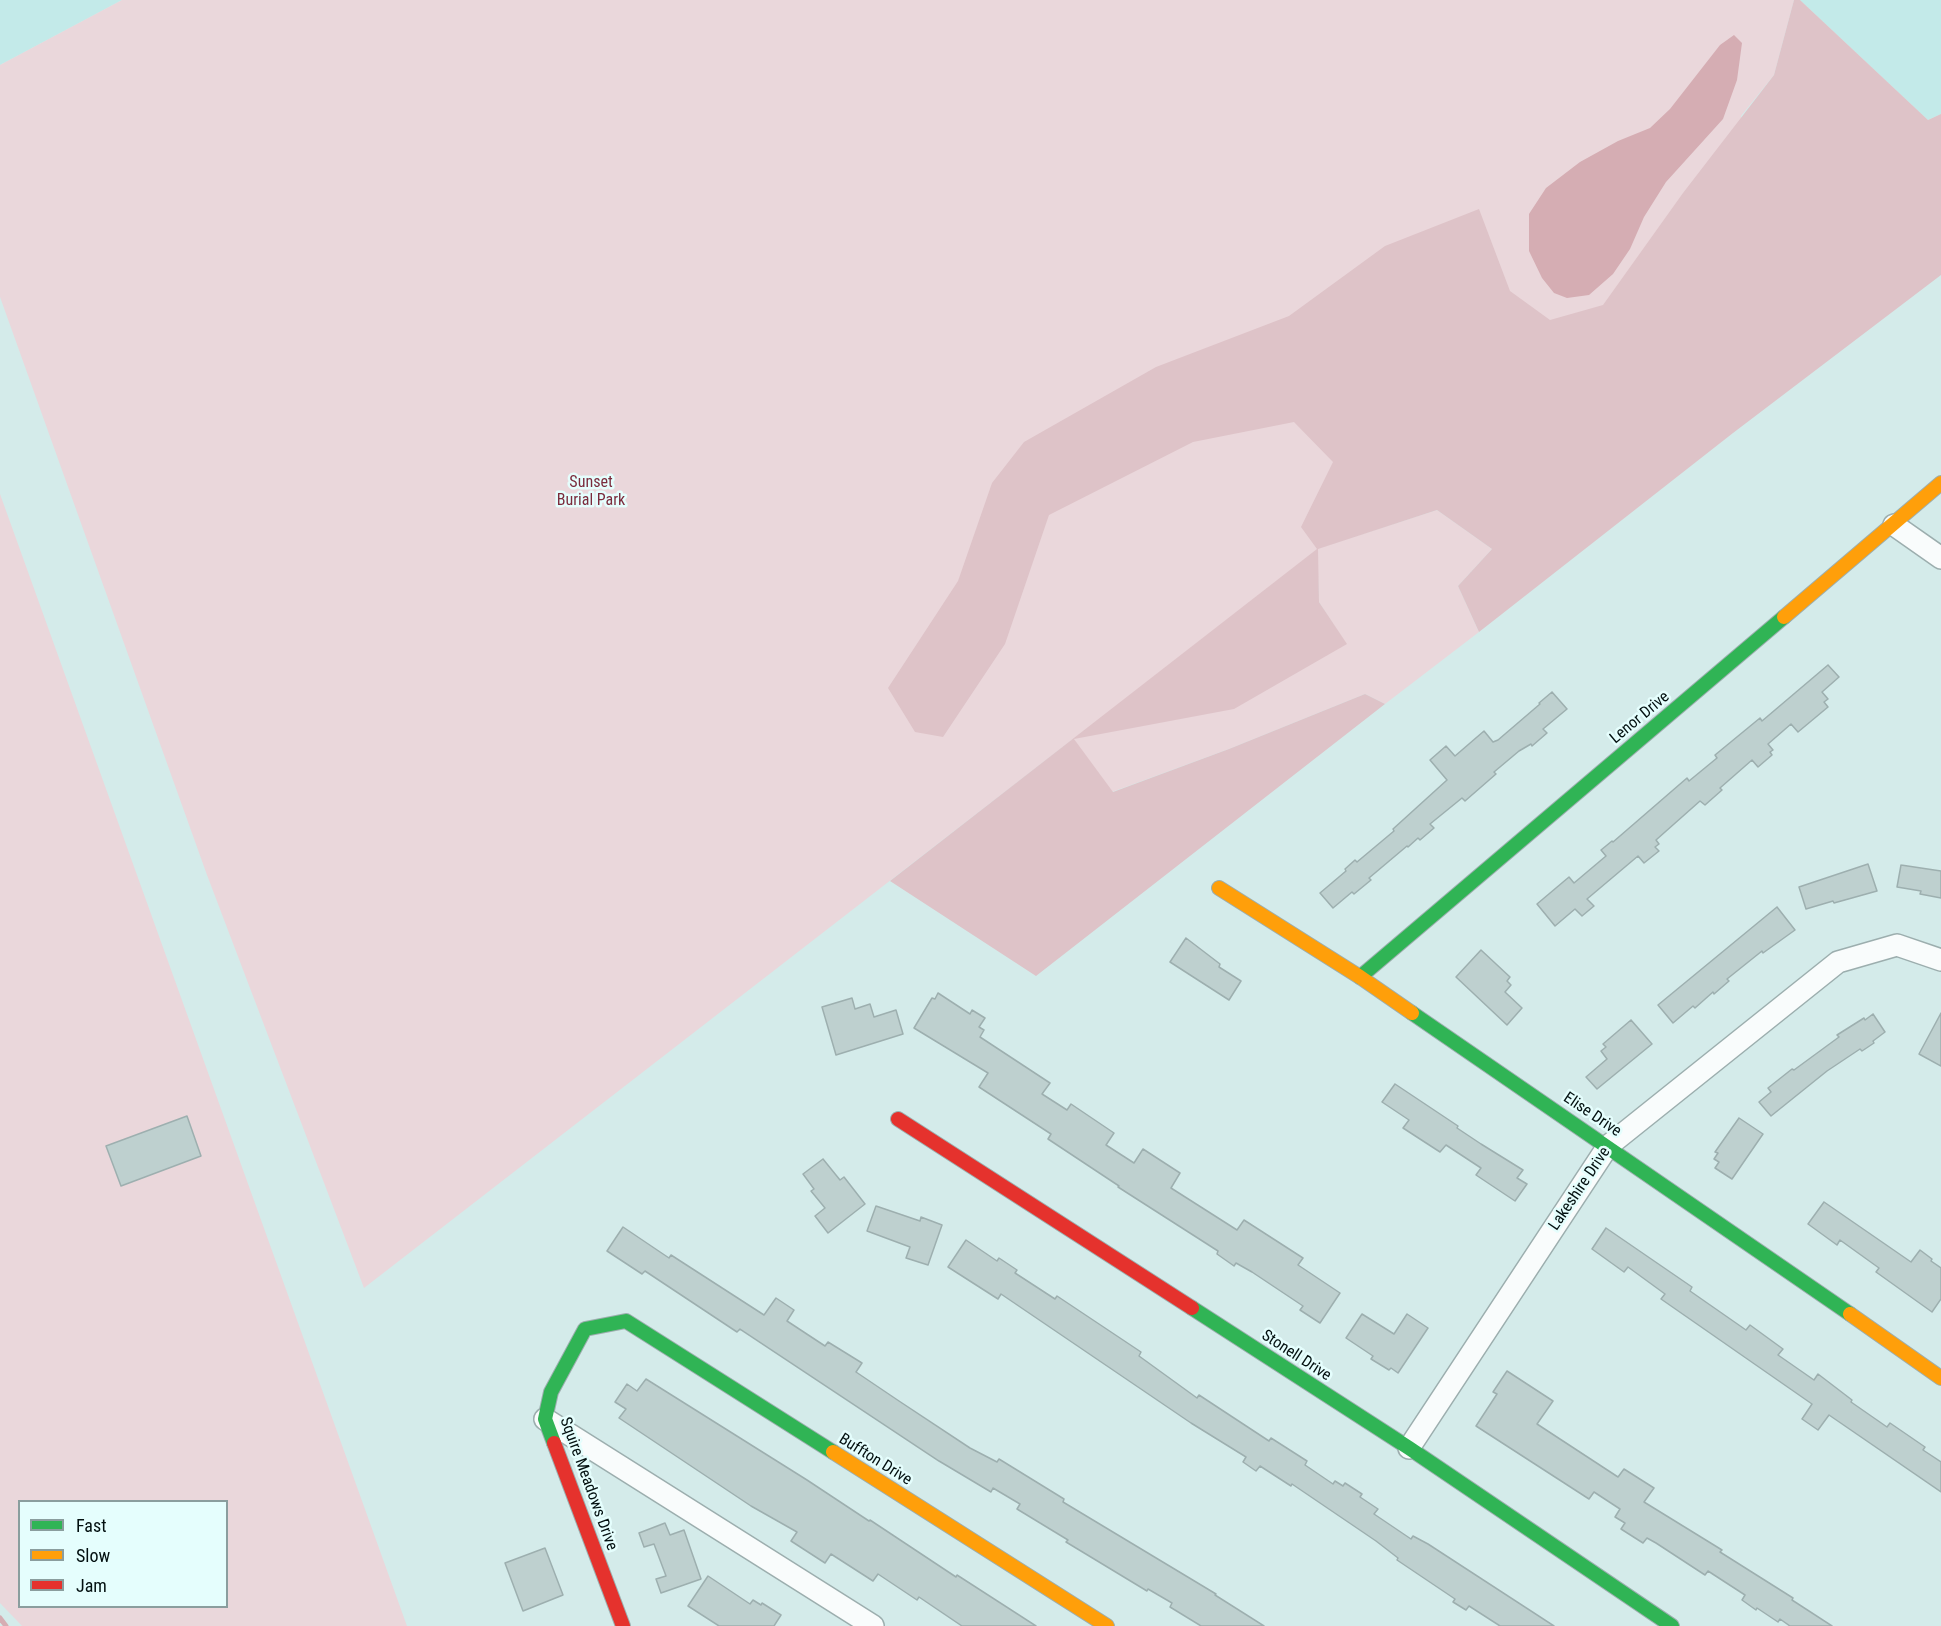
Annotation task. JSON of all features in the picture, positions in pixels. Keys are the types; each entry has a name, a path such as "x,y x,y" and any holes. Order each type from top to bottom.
{"street":[{"name":"Lenor Drive","path":"1360,977 1941,483"},
{"path":"1894,525 1941,558"},
{"name":"Elise Drive","path":"1219,888 1360,977 1941,1378"},
{"name":"Lakeshire Drive","path":"1409,1448 1608,1146 1838,962 1897,945 1941,960"},
{"name":"Stonell Drive","path":"898,1119 1409,1448 1672,1626"},
{"name":"Squire Meadows Drive","path":"623,1626 545,1419 551,1392 585,1329 626,1321"},
{"name":"Buffton Drive","path":"626,1321 1107,1626"},
{"path":"545,1419 873,1626"}],"shaded area":[{"path":"0,0 122,0 0,65"},
{"path":"1794,0 1800,0 1928,120 1941,114 1941,275 1733,433 1479,632 1458,586 1492,549 1437,510 1318,549 1319,602 1347,644 1234,709 1074,739 1113,792 1229,749 1365,694 1385,704 1036,976 890,881 1317,549 1301,527 1333,462 1294,422 1193,442 1049,515 1005,644 943,737 915,732 888,688 958,581 992,483 1024,442 1156,367 1289,316 1385,246 1479,209 1510,291 1550,320 1603,305 1683,193 1774,75"},
{"path":"1800,0 1941,0 1941,114 1928,120"},
{"path":"1734,35 1742,43 1737,80 1723,119 1666,182 1644,217 1630,249 1613,274 1589,295 1567,298 1554,293 1542,278 1529,251 1529,214 1546,188 1580,162 1618,141 1650,128 1670,109 1720,45"}],"green space":[{"name":"Sunset Burial Park","path":"122,0 1794,0 1774,75 1741,116 1740,222 1319,548 1437,510 1492,549 1458,586 1479,632 1385,704 1365,694 1229,749 1112,792 1073,739 364,1288 207,875 0,297 0,65","holes":["1317,550 1319,602 1346,644 1075,738"]},
{"path":"0,494 407,1626 22,1626 0,1603"}],"building":[{"path":"1828,665 1839,677 1822,692 1828,699 1824,702 1828,707 1798,732 1791,724 1768,744 1773,750 1770,752 1772,755 1758,767 1752,760 1720,788 1722,790 1705,805 1700,801 1656,840 1659,844 1655,847 1659,851 1644,863 1638,856 1587,899 1594,906 1582,916 1575,909 1555,926 1537,904 1569,877 1574,883 1606,856 1601,850 1687,778 1689,781 1717,758 1715,755 1760,718 1762,721"},
{"path":"1552,692 1567,709 1543,729 1547,733 1532,746 1531,744 1519,751 1465,801 1462,798 1430,824 1434,828 1420,840 1418,838 1407,846 1369,878 1371,880 1333,908 1320,893 1346,871 1345,869 1355,860 1357,862 1394,831 1393,829 1447,780 1430,760 1446,746 1455,756 1484,731 1493,742 1498,740"},
{"path":"1868,864 1877,891 1806,909 1799,887"},
{"path":"1901,865 1941,871 1941,898 1920,894 1921,891 1897,887"},
{"path":"1777,907 1795,930 1763,953 1762,951 1727,979 1729,981 1714,994 1713,992 1695,1008 1693,1006 1673,1023 1658,1005"},
{"path":"1186,938 1220,964 1219,967 1241,981 1229,1000 1170,962"},
{"path":"1481,950 1510,977 1507,981 1511,985 1505,992 1522,1008 1507,1025 1456,977"},
{"path":"938,993 970,1014 972,1010 985,1018 979,1027 984,1030 980,1037 1050,1083 1042,1094 1067,1110 1071,1104 1114,1133 1106,1145 1134,1163 1143,1149 1180,1173 1171,1188 1237,1230 1244,1220 1303,1258 1298,1265 1340,1293 1320,1323 1300,1310 1303,1306 1252,1272 1236,1263 1234,1266 1217,1254 1218,1251 1048,1139 1051,1134 979,1087 988,1073 914,1028 932,998 935,999"},
{"path":"852,998 855,1009 870,1004 874,1017 896,1010 903,1034 836,1055 822,1007"},
{"path":"1941,1013 1941,1066 1919,1054"},
{"path":"1873,1014 1885,1032 1873,1041 1874,1043 1862,1051 1860,1049 1827,1071 1771,1116 1759,1102 1771,1092 1768,1088 1839,1037 1837,1035"},
{"path":"1631,1020 1652,1044 1597,1089 1586,1077 1607,1059 1601,1051 1606,1047 1603,1044"},
{"path":"1395,1084 1458,1126 1457,1128 1523,1170 1517,1178 1527,1184 1515,1201 1476,1175 1481,1168 1446,1145 1440,1152 1403,1128 1409,1120 1382,1102"},
{"path":"187,1116 201,1156 121,1186 106,1146"},
{"path":"1739,1118 1763,1134 1732,1179 1715,1168 1719,1162 1714,1159 1718,1153 1715,1152"},
{"path":"823,1159 840,1180 844,1177 865,1204 828,1233 815,1216 825,1208 811,1191 814,1189 803,1174"},
{"path":"1824,1202 1911,1262 1920,1250 1941,1268 1941,1299 1932,1312 1876,1272 1879,1268 1840,1240 1837,1245 1808,1224"},
{"path":"876,1206 920,1221 921,1217 942,1225 928,1265 906,1258 910,1247 867,1231"},
{"path":"623,1227 669,1258 671,1255 764,1315 776,1298 794,1310 787,1321 825,1346 828,1342 862,1363 856,1372 899,1401 970,1448 997,1462 999,1459 1064,1499 1063,1502 1216,1594 1264,1626 1201,1626 1170,1607 1172,1603 1148,1589 1147,1591 1066,1542 1068,1540 1017,1509 1020,1504 993,1488 991,1492 939,1461 740,1329 737,1332 645,1271 642,1274 607,1251"},
{"path":"1606,1228 1692,1287 1690,1291 1746,1330 1750,1325 1783,1349 1778,1355 1814,1380 1818,1374 1852,1400 1851,1402 1887,1427 1890,1423 1925,1447 1923,1450 1941,1462 1941,1492 1829,1415 1818,1430 1802,1419 1812,1404 1661,1299 1665,1294 1628,1267 1624,1272 1592,1249"},
{"path":"966,1240 997,1261 999,1258 1017,1270 1015,1273 1055,1299 1057,1296 1141,1352 1139,1356 1197,1398 1199,1395 1269,1441 1271,1438 1307,1461 1305,1465 1333,1484 1335,1481 1343,1486 1345,1483 1362,1494 1360,1497 1378,1509 1374,1514 1411,1539 1413,1536 1428,1544 1554,1626 1500,1626 1469,1606 1466,1610 1453,1602 1455,1599 1397,1560 1398,1558 1376,1541 1292,1484 1291,1486 1260,1466 1256,1471 1243,1462 1246,1457 1191,1423 1001,1294 998,1299 948,1267"},
{"path":"1362,1314 1394,1334 1407,1314 1428,1328 1398,1373 1371,1359 1373,1356 1346,1338"},
{"path":"1507,1371 1553,1401 1537,1424 1618,1477 1624,1469 1654,1488 1644,1502 1722,1550 1720,1552 1793,1598 1792,1600 1832,1626 1790,1626 1780,1619 1778,1622 1757,1608 1756,1610 1742,1600 1745,1595 1708,1571 1705,1575 1647,1538 1643,1543 1621,1529 1625,1523 1615,1517 1620,1509 1594,1492 1589,1499 1476,1426 1497,1394 1493,1392"},
{"path":"646,1379 1036,1626 962,1626 919,1597 917,1600 878,1574 873,1581 831,1554 825,1563 791,1541 797,1532 751,1506 619,1418 626,1409 615,1402 627,1384 637,1391"},
{"path":"665,1523 670,1535 684,1530 701,1579 661,1593 656,1579 666,1576 654,1544 644,1547 639,1533"},
{"path":"545,1548 563,1595 523,1611 505,1563"},
{"path":"708,1576 750,1604 753,1600 761,1605 762,1603 781,1615 774,1626 719,1626 688,1606"}],"waterway":[{"path":"0,1618 6,1626"}],"traffic: fast":[{"path":"1360,977 1784,617"},
{"path":"1412,1013 1850,1314"},
{"path":"1192,1308 1409,1448 1672,1626"},
{"path":"554,1443 545,1419 551,1392 585,1329 626,1321 833,1452"}],"traffic: slow":[{"path":"1784,617 1941,483"},
{"path":"1219,888 1360,977 1412,1013"},
{"path":"1850,1314 1941,1378"},
{"path":"833,1452 1107,1626"}],"traffic: jam":[{"path":"898,1119 1192,1308"},
{"path":"554,1443 623,1626"}]}
